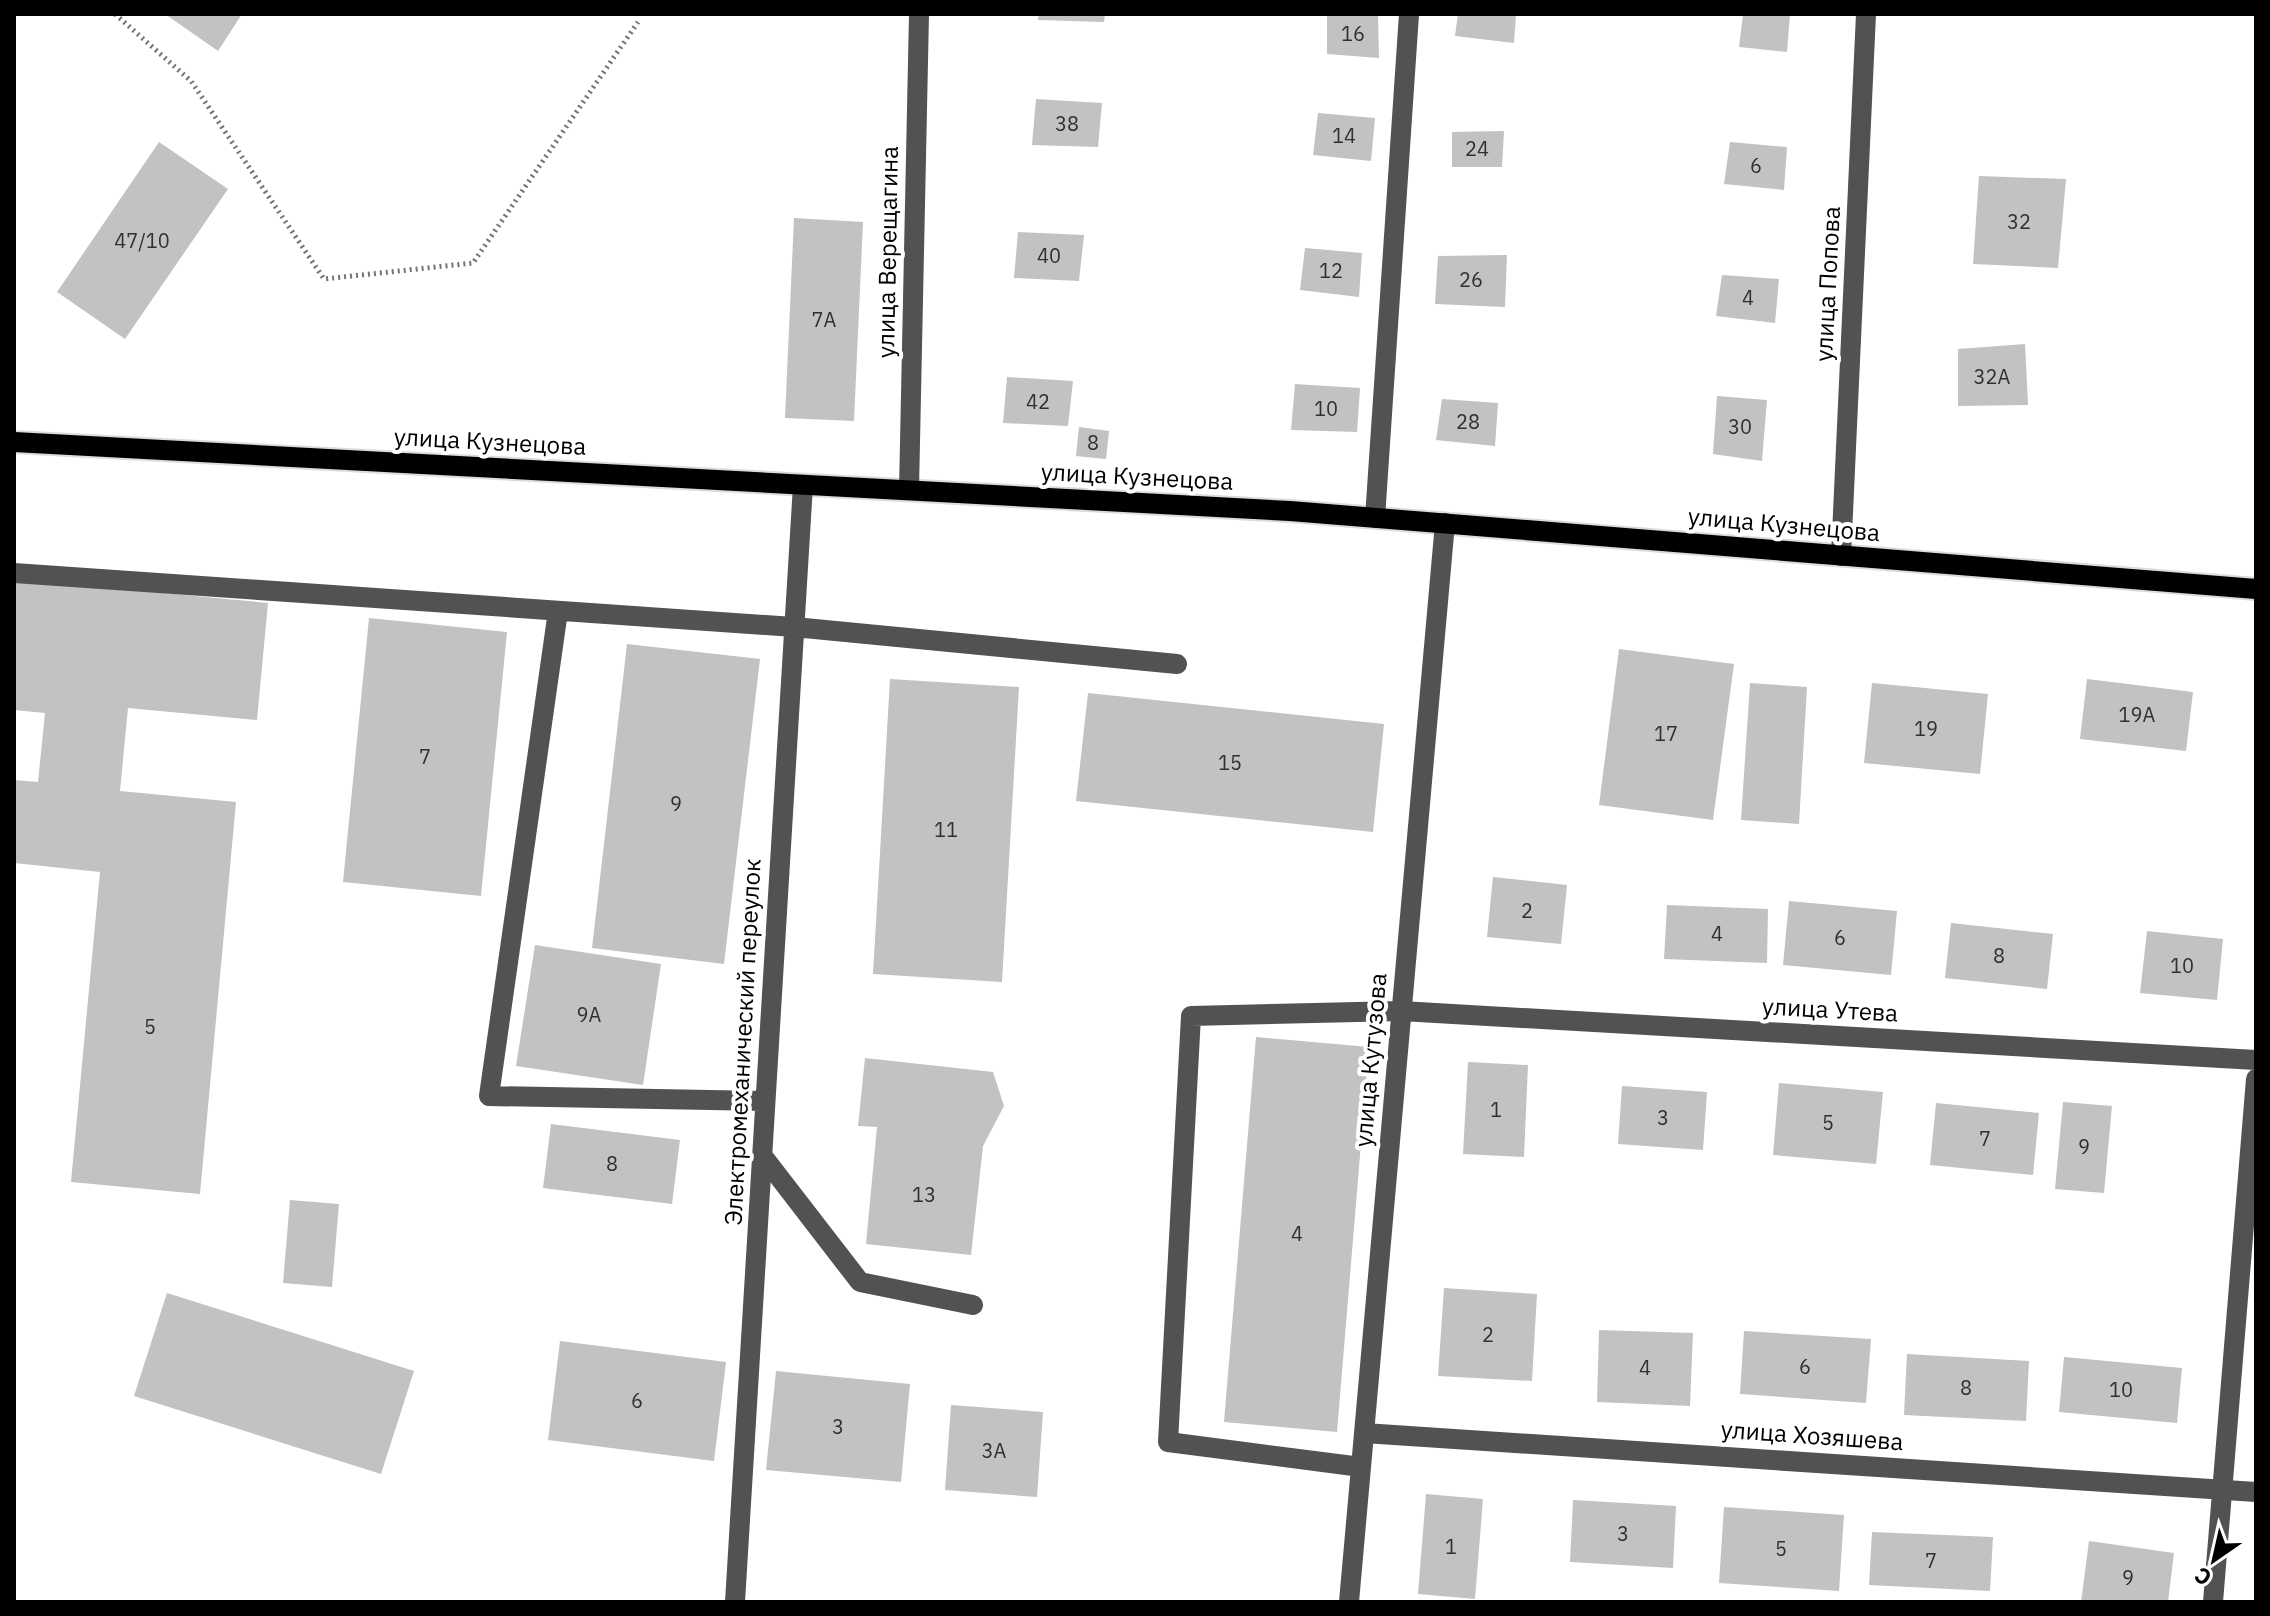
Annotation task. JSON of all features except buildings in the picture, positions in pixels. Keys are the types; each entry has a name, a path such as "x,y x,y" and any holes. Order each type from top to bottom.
{"main road":[{"name":"улица Кузнецова","path":"14,442 1375,518 2256,589"}],"street":[{"name":"улица Верещагина","path":"909,490 919,14"},
{"path":"1375,518 1409,14"},
{"name":"улица Попова","path":"1841,556 1866,14"},
{"name":"Электромеханический переулок","path":"735,1602 803,485"},
{"name":"улица Кутузова","path":"1349,1602 1445,523"},
{"path":"14,573 794,627 1177,664"},
{"path":"558,611 489,1096 765,1101"},
{"name":"улица Утева","path":"1361,1467 1168,1442 1191,1016 1401,1011 2256,1060"},
{"path":"2213,1602 2256,1079"},
{"path":"762,1155 860,1282 973,1305"},
{"name":"улица Хозяшева","path":"1364,1433 2256,1492"}],"path":[{"path":"115,14 191,81 324,279 473,263 638,22"}]}
